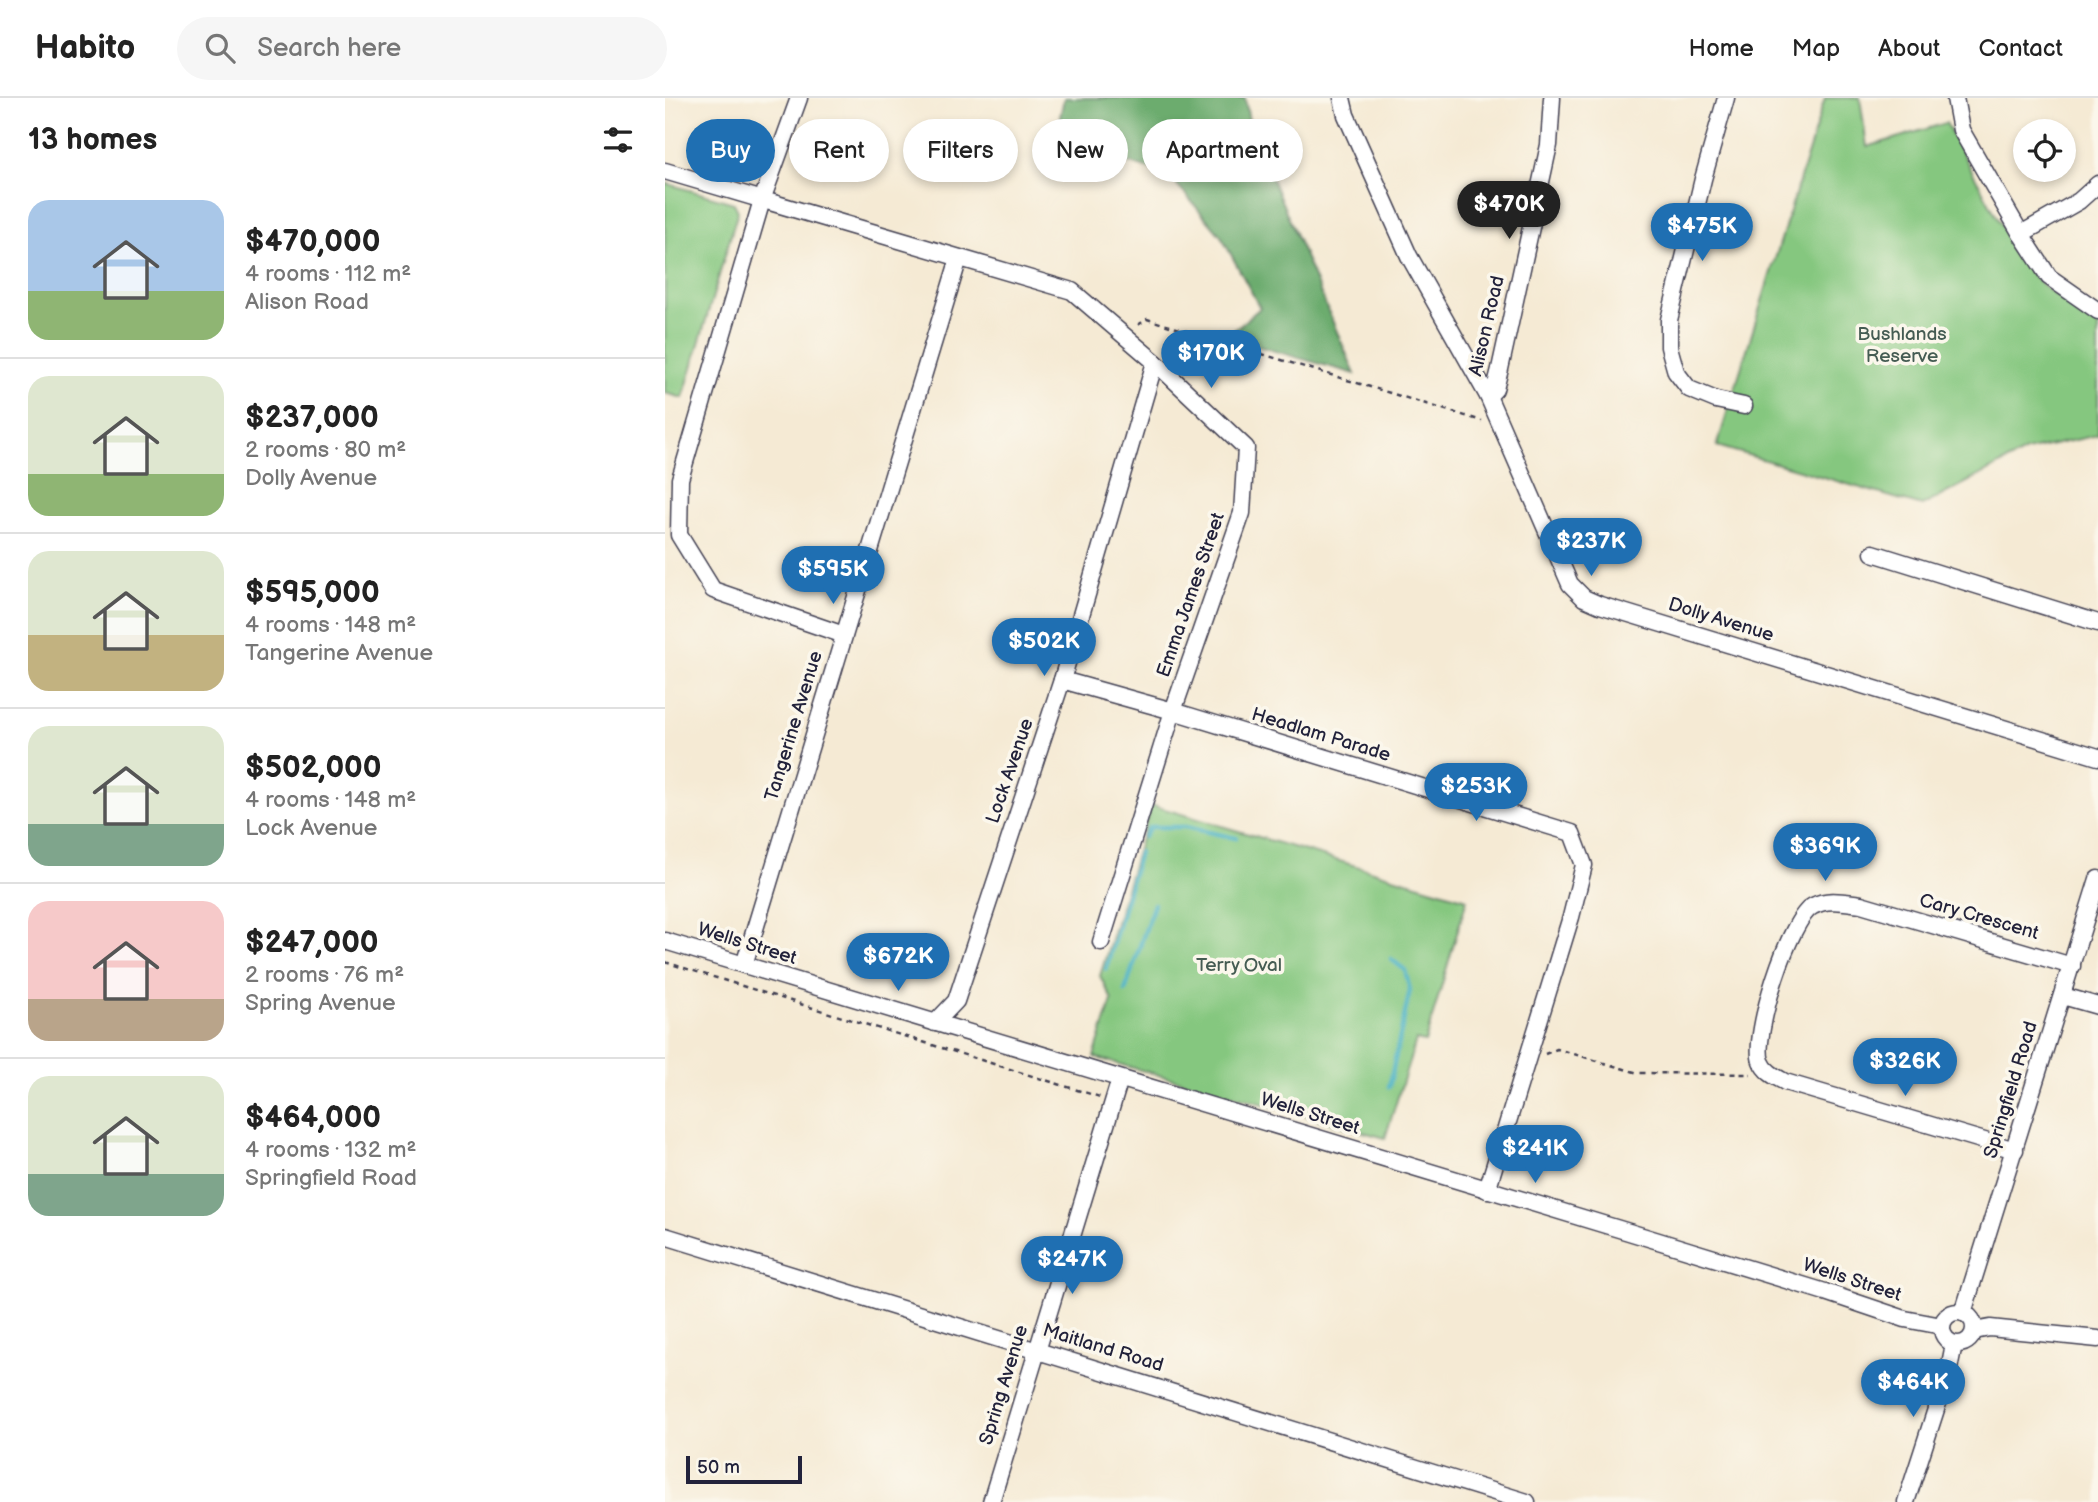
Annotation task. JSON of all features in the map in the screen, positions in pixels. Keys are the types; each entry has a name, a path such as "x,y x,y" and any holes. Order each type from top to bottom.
{"street":[{"path":"799,98 762,200 680,480 679,535 713,590 843,635"},
{"name":"Dolly Avenue","path":"1342,98 1346,115 1409,256 1488,396 1570,584 1584,598 2098,757"},
{"name":"Alison Road","path":"1488,396 1495,389 1500,369 1549,145 1552,98"},
{"path":"1726,98 1703,179 1669,320 1669,347 1676,372 1689,389 1716,400 1744,406"},
{"path":"1955,98 1961,130 2049,277 2098,312"},
{"name":"Emma James Street","path":"665,171 1072,291 1155,362 1246,448 1242,513 1173,711 1101,942"},
{"path":"2021,234 2079,201 2098,184"},
{"name":"Tangerine Avenue","path":"744,965 959,258"},
{"name":"Lock Avenue","path":"935,1023 956,1001 1062,680 1155,362"},
{"path":"1873,553 2098,622"},
{"name":"Headlam Parade","path":"1062,680 1173,711 1572,833 1584,865 1571,917 1487,1190"},
{"name":"Springfield Road","path":"1963,1313 2098,879"},
{"name":"Cary Crescent","path":"1771,1074 1762,1065 1758,1053 1765,1010 1788,943 1799,920 1812,906 1833,900 1861,904 2072,966"},
{"name":"Wells Street","path":"665,941 1825,1292 1905,1319 1942,1326"},
{"path":"2063,996 2098,1006"},
{"path":"1771,1074 1785,1082 2015,1150"},
{"name":"Spring Avenue","path":"991,1502 1119,1079"},
{"name":"Maitland Road","path":"665,1236 1527,1502"},
{"path":"1958,1312 1973,1322 1974,1331 1972,1337 1964,1343 1954,1344 1944,1335 1942,1326 1947,1316 1958,1312"},
{"path":"1974,1331 1990,1328 2098,1339"},
{"path":"1906,1502 1949,1369 1954,1344"}],"path":[{"path":"1124,335 1147,319 1473,420 1500,425"},
{"path":"665,962 1101,1097"},
{"path":"1525,1062 1557,1049 1638,1073 1771,1074"}],"green space":[{"path":"1064,98 1245,98 1249,119 1142,119 1142,167 1128,162 1128,119 1060,119"},
{"name":"Bushlands Reserve","path":"1825,98 1860,98 1867,147 1946,123 1999,221 2032,274 2047,289 2098,326 2098,435 2026,451 1922,506 1717,446"},
{"path":"1175,182 1273,182 1355,374 1226,337 1260,308 1221,236"},
{"path":"665,183 734,203 738,211 683,398 665,393"},
{"name":"Terry Oval","path":"1151,805 1467,899 1425,1042 1416,1040 1385,1138 1094,1057 1112,1000 1100,976"}],"waterway":[{"path":"1144,837 1150,827 1185,827 1236,838"},
{"path":"1106,969 1139,852"},
{"path":"1125,991 1154,904"},
{"path":"1389,1087 1410,990 1405,970 1391,959"}]}
